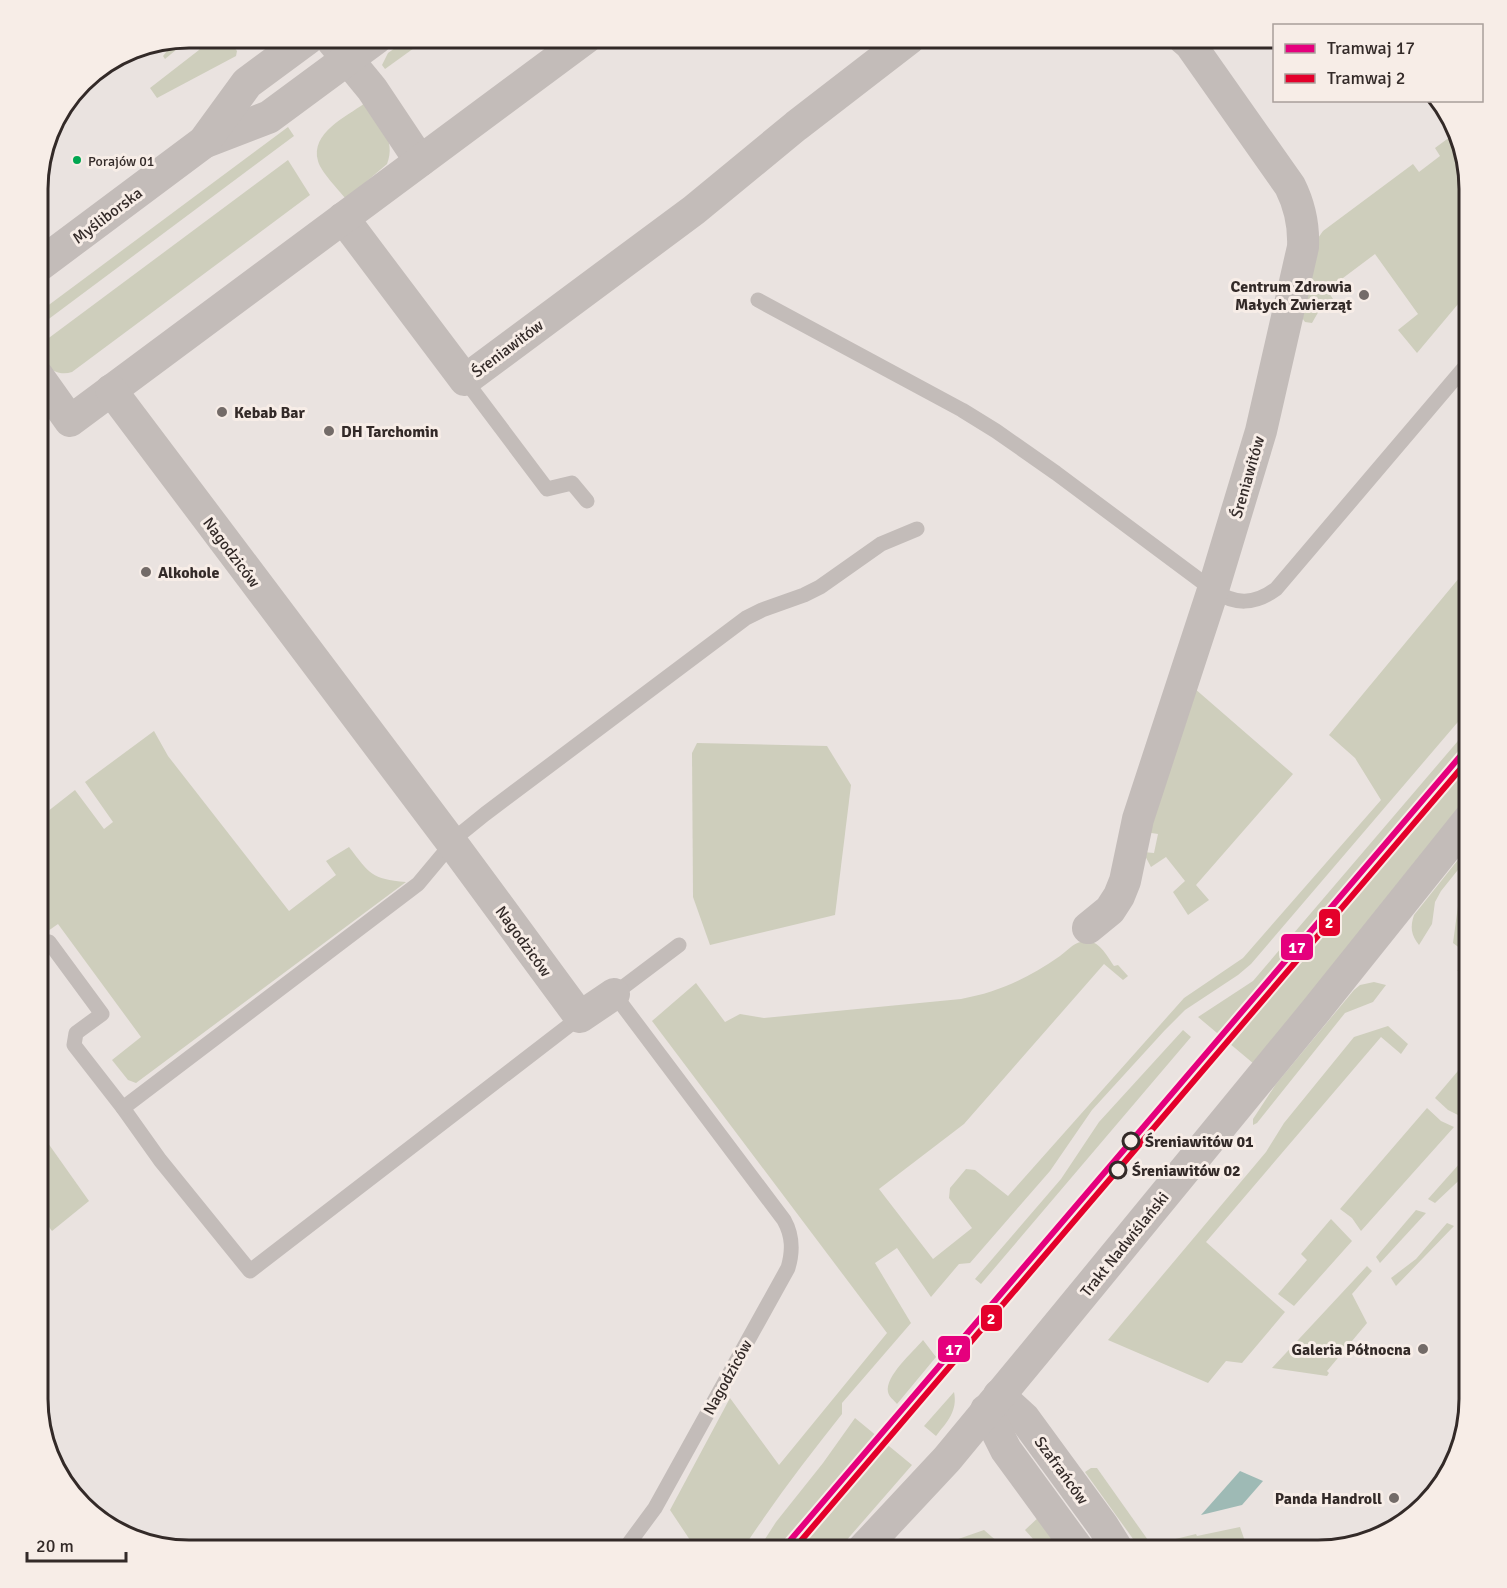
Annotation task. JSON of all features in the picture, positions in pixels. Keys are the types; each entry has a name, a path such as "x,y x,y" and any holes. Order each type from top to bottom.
{"street":[{"name":"Myśliborska","path":"204,142 247,83 294,48"},
{"name":"Myśliborska","path":"48,259 204,142 269,117 339,48"},
{"path":"339,48 372,89 420,161"},
{"path":"48,391 69,422 573,48"},
{"name":"Śreniawitów","path":"343,218 465,380 694,210 796,126 897,48"},
{"name":"Śreniawitów","path":"1088,928 1110,910 1125,881 1138,819 1213,590 1261,431 1301,259 1304,233 1298,201 1290,186 1193,48"},
{"name":"Nagodziców","path":"111,390 580,1017"},
{"name":"Trakt Nadwiślański","path":"872,1540 947,1459 1459,833"},
{"path":"580,1017 614,994"},
{"name":"Szafrańców","path":"993,1403 1006,1450 1071,1540"},
{"name":"Szafrańców","path":"993,1403 1024,1418 1111,1540"}],"lane":[{"path":"759,300 962,410 996,431 1213,590 1234,601 1256,601 1276,589 1459,375"},
{"path":"465,380 547,489 572,483 587,501"},
{"path":"123,1108 418,884 452,843 477,820 746,618 820,587 881,544 918,529"},
{"path":"49,942 102,1014 76,1033 74,1045 160,1160 250,1271 580,1017"},
{"path":"614,994 679,945"},
{"name":"Nagodziców","path":"614,994 784,1220 792,1242 788,1268 655,1508 632,1540"}],"green space":[{"path":"200,48 235,48 237,51 236,56 157,98 150,88"},
{"path":"395,48 414,48 385,69 382,65 388,53"},
{"path":"177,49 165,59 163,56 168,50"},
{"path":"365,103 385,132 390,147 389,155 387,164 346,199 323,170 318,161 317,151 319,142 331,127"},
{"path":"288,127 294,136 48,320 48,306"},
{"path":"1449,138 1458,171 1459,303 1417,353 1398,330 1418,314 1375,254 1327,290 1333,299 1320,309 1312,323 1305,322 1300,315 1316,241 1323,231 1413,164 1419,172 1440,156 1435,148"},
{"path":"288,160 310,195 72,372 60,373 48,367 48,339"},
{"path":"1459,578 1459,721 1251,964 1185,1010 1092,1110 1050,1171 970,1263 959,1264 931,1297 897,1248 875,1263 911,1323 842,1403 842,1414 790,1481 749,1540 690,1540 670,1510 730,1398 779,1465 887,1333 652,1021 696,983 725,1022 740,1014 764,1018 961,999 1013,983 1048,964 1080,942 1092,942 1100,947 1114,966 1118,965 1128,976 1123,980 1104,964 964,1124 879,1189 933,1259 972,1228 949,1198 950,1188 966,1169 975,1170 1008,1196 1184,998 1243,958 1381,800 1355,758 1329,735"},
{"path":"1194,688 1293,774 1196,885 1209,900 1188,915 1173,892 1185,881 1166,857 1151,867 1143,852 1154,853 1158,834 1145,832"},
{"path":"154,731 168,756 289,911 336,875 326,861 349,847 367,869 378,877 406,882 136,1083 128,1080 112,1060 141,1037 58,924 48,931 48,811 75,790 104,829 113,822 85,782"},
{"path":"1459,740 1459,808 1254,1064 1198,1017 1253,981"},
{"path":"697,743 827,746 851,785 835,915 710,945 693,897 692,753"},
{"path":"1459,859 1459,868 1435,902 1432,924 1419,945 1412,931 1414,915"},
{"path":"1459,905 1459,948 1453,943"},
{"path":"1374,982 1386,985 1373,1002 1345,1013 1257,1123 1253,1125 1253,1119 1276,1084 1354,990 1360,985"},
{"path":"1388,1026 1408,1044 1401,1054 1381,1037 1206,1242 1285,1312 1242,1363 1226,1361 1208,1383 1108,1340 1266,1152 1284,1123 1354,1037"},
{"path":"1183,1030 1191,1037 981,1284 975,1279 1061,1179 1099,1122"},
{"path":"1459,1070 1459,1116 1448,1110 1435,1098"},
{"path":"1427,1108 1441,1121 1454,1127 1361,1231 1352,1218 1340,1209"},
{"path":"48,1143 89,1201 52,1231 48,1226"},
{"path":"1459,1164 1459,1180 1435,1203 1428,1199"},
{"path":"1416,1210 1426,1213 1380,1263 1376,1257"},
{"path":"1331,1219 1352,1241 1294,1306 1278,1294 1307,1260 1301,1254"},
{"path":"1447,1223 1454,1226 1396,1286 1391,1278 1416,1259"},
{"path":"1367,1266 1372,1271 1352,1294 1367,1323 1327,1371 1329,1373 1327,1376 1272,1368"},
{"path":"923,1340 936,1357 897,1404 890,1397 888,1386 901,1364"},
{"path":"954,1392 953,1411 936,1436 924,1426"},
{"path":"855,1418 912,1465 847,1540 764,1540 776,1522"},
{"path":"1091,1468 1097,1468 1148,1540 1134,1540 1085,1472"},
{"path":"1040,1516 1057,1540 1034,1540 1025,1530"},
{"path":"1240,1527 1245,1540 1171,1540 1196,1534 1197,1536"},
{"path":"984,1530 996,1540 955,1540"}],"water":[{"path":"1240,1471 1263,1481 1242,1505 1201,1515"}],"tram line":[{"name":"17","path":"791,1540 1459,758"},
{"name":"2","path":"802,1540 1459,771"}],"place":[{"name":"Porajów 01","path":"77,160"},
{"name":"Centrum Zdrowia Małych Zwierząt","path":"1364,295"},
{"name":"Kebab Bar","path":"222,412"},
{"name":"DH Tarchomin","path":"329,431"},
{"name":"Alkohole","path":"146,572"},
{"name":"Śreniawitów 01","path":"1131,1141"},
{"name":"Śreniawitów 02","path":"1118,1170"},
{"name":"Galeria Północna","path":"1423,1349"},
{"name":"Panda Handroll","path":"1394,1498"}]}
